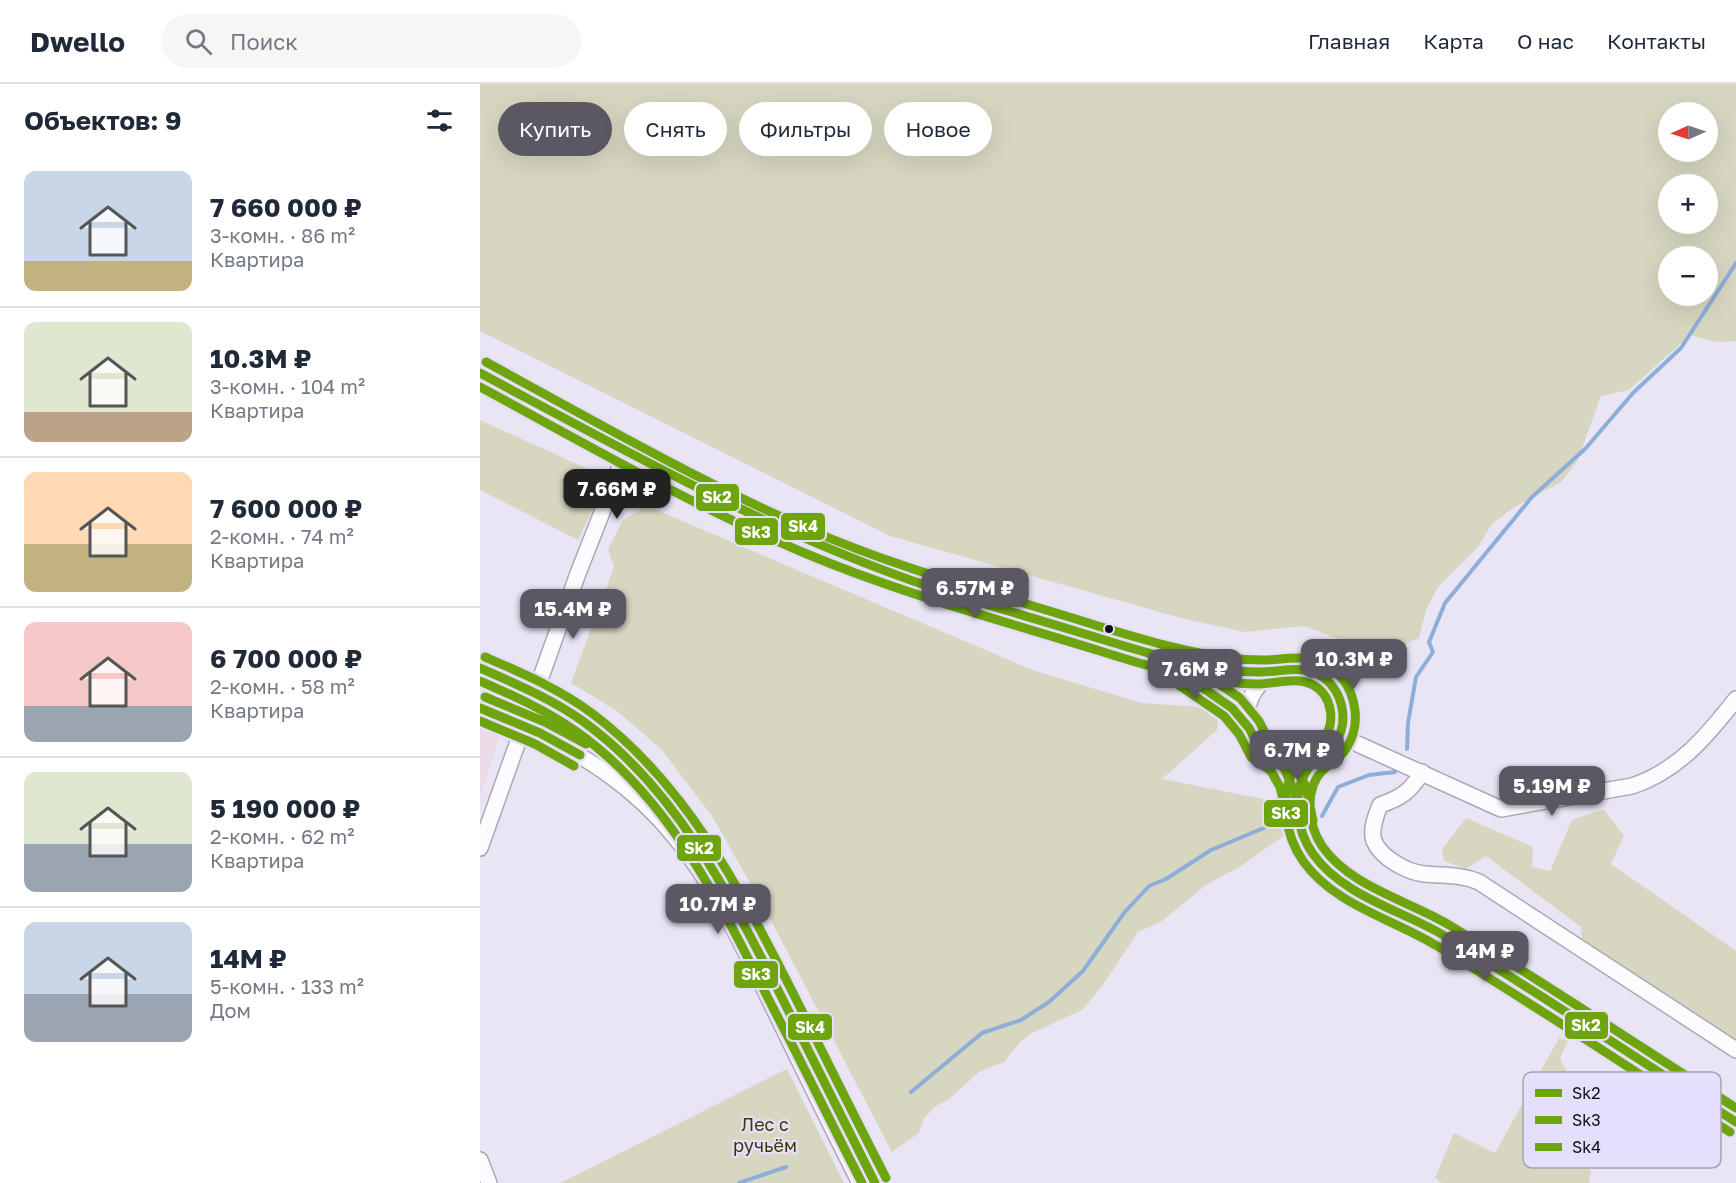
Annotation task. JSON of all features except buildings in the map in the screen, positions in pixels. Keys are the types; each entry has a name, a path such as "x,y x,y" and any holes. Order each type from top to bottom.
{"street":[{"path":"480,373 747,514 870,567 958,597 1158,657 1218,669 1274,673"},
{"path":"480,848 578,576 626,451"},
{"path":"1158,657 1206,688 1248,725"},
{"path":"480,668 537,692 580,719 642,774 694,836 752,938 875,1183"},
{"path":"1298,800 1306,772 1315,761 1329,751 1340,736 1344,722 1343,707 1338,693 1317,673 1303,668 1288,668 1274,673 1262,681 1247,709 1252,739 1261,751 1278,762 1303,765 1315,761"},
{"path":"1340,736 1501,809 1632,786 1653,779 1687,756 1736,699"},
{"path":"480,708 568,747 631,793 659,819 686,851 710,886 742,946 860,1183"},
{"path":"1278,762 1298,800 1305,840 1325,869 1360,892 1468,951 1658,1072"},
{"path":"1422,772 1413,789 1400,798 1380,805 1374,822 1374,841 1384,854 1404,868 1423,874 1468,877 1479,882 1736,1050"},
{"path":"1721,1112 1736,1122"},
{"path":"480,1160 489,1183"}],"shaded area":[{"path":"480,724 501,734 480,796"}],"green space":[{"path":"480,84 1736,84 1736,341 1716,342 1690,335 1629,390 1601,396 1577,462 1561,482 1513,508 1492,524 1478,547 1438,587 1426,610 1419,638 1406,644 1404,653 1332,637 1305,626 1245,632 1181,618 890,536 480,331"},
{"path":"480,420 592,471 602,489 578,540 480,490"},
{"path":"647,506 1035,671 1142,703 1202,707 1219,712 1217,730 1162,779 1263,799 1270,812 1284,812 1289,825 1286,834 1241,866 1206,885 1162,921 1138,932 1100,989 1082,1010 1032,1033 1021,1041 1004,1062 979,1072 924,1118 919,1133 892,1152 765,909 712,816 662,750 617,711 571,683 614,567 608,549 623,520"},
{"path":"1604,809 1624,836 1611,864 1736,951 1736,1041 1582,941 1581,927 1486,856 1466,869 1444,861 1442,849 1466,818 1533,847 1532,867 1550,871 1572,820"},
{"path":"1559,1038 1568,1041 1560,1058 1567,1072 1540,1072"},
{"name":"Лес с ручьём","path":"787,1069 844,1183 560,1183"},
{"path":"1523,1103 1523,1168 1587,1168 1591,1171 1589,1183 1442,1183 1435,1178 1454,1133 1495,1153"}],"waterway":[{"path":"1407,749 1408,723 1416,677 1433,652 1429,642 1445,603 1532,497 1586,448 1633,393 1681,348 1736,263"},
{"path":"1322,816 1338,787 1369,775 1395,772"},
{"path":"911,1092 982,1033 1021,1020 1049,1002 1083,971 1124,913 1149,886 1166,879 1211,850 1288,818"},
{"path":"739,1183 786,1167"}],"transit line":[{"name":"Sk4","path":"486,362 645,449 767,510 843,544 915,570 1175,648 1243,659 1303,658 1326,665 1336,672 1350,691 1355,714 1355,726 1346,749 1316,779 1310,798 1311,818 1317,838 1334,860 1364,883 1451,926 1680,1072"},
{"name":"Sk2","path":"480,373 713,495 832,550 893,574 1182,662 1240,671 1301,670 1323,677 1330,683 1339,699 1342,707 1342,725 1334,745 1312,764 1305,774 1300,785 1298,809 1299,821 1307,844 1325,869 1356,891 1443,935 1658,1072"},
{"name":"Sk3","path":"480,387 720,514 802,552 875,580 987,617 1177,673 1237,683 1300,681 1313,685 1325,696 1328,703 1330,726 1322,740 1294,769 1289,780 1286,803 1288,828 1303,861 1316,876 1347,900 1437,946 1636,1072"},
{"name":"Sk4","path":"1176,655 1240,698 1259,721 1269,741 1293,760 1306,787 1313,821"},
{"name":"Sk4","path":"485,657 554,689 593,714 656,772 683,806 708,840 752,915 886,1178"},
{"name":"Sk2","path":"1170,665 1232,708 1249,728 1260,749 1284,768 1294,791 1301,823"},
{"name":"Sk2","path":"480,668 547,699 584,722 617,749 648,780 675,813 700,849 744,924 875,1183"},
{"name":"Sk3","path":"1164,675 1224,716 1239,734 1251,757 1271,771 1280,787 1289,825"},
{"name":"Sk3","path":"480,681 542,710 577,732 610,758 666,821 690,856 733,929 862,1183"},
{"name":"Sk4","path":"485,697 545,722 586,744"},
{"name":"Sk2","path":"480,708 540,733 580,755"},
{"name":"Sk3","path":"480,721 535,744 574,766"},
{"name":"Sk4","path":"1721,1098 1736,1108"},
{"name":"Sk2","path":"1721,1112 1736,1122"},
{"name":"Sk3","path":"1721,1126 1730,1132"}]}
